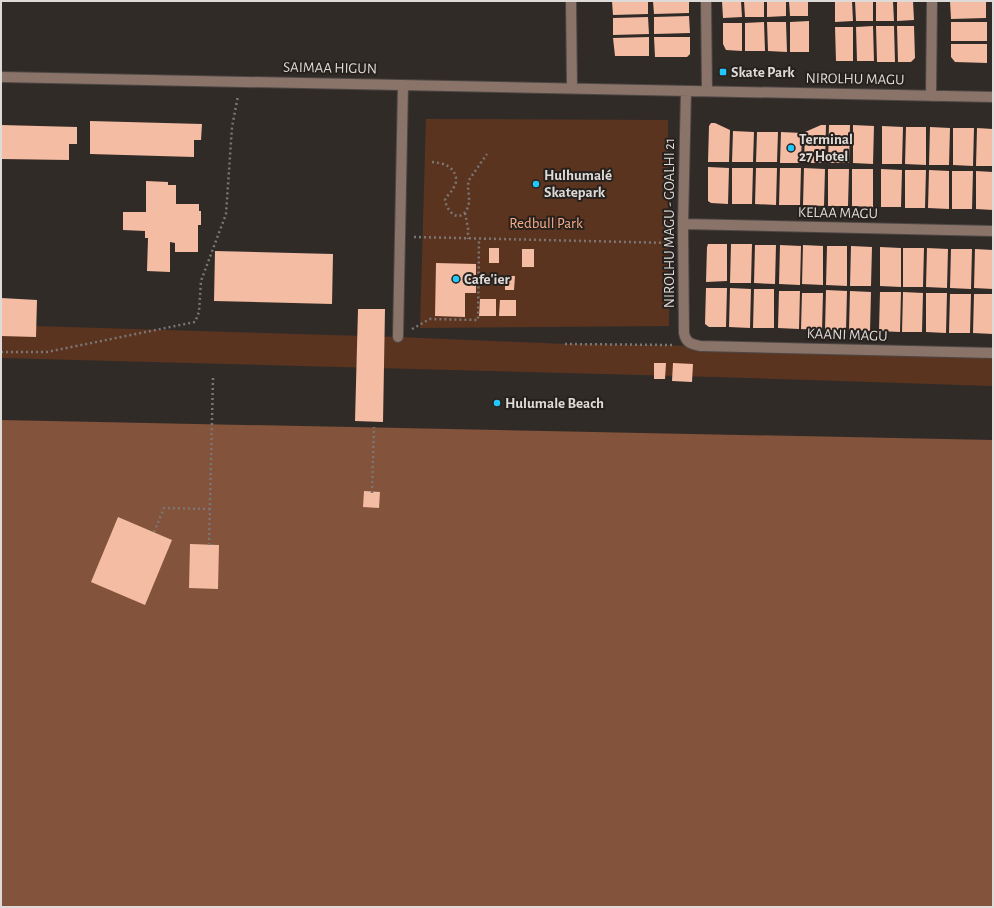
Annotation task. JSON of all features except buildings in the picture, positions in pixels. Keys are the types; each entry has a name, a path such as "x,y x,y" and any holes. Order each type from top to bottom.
{"street":[{"path":"571,1 572,88"},
{"path":"706,1 707,91"},
{"path":"931,96 932,1"},
{"name":"SAIMAA HIGUN","path":"1,77 572,88"},
{"path":"398,337 403,85"},
{"name":"NIROLHU MAGU","path":"572,88 993,97"},
{"name":"NIROLHU MAGU - GOALHI 21","path":"686,90 683,224 684,333 690,344 700,346"},
{"name":"KELAA MAGU","path":"683,224 993,231"},
{"name":"KAANI MAGU","path":"700,346 993,353"}],"path":[{"path":"1,352 47,352 195,322 199,312 202,281 226,214 232,127 241,81"},
{"path":"432,162 438,162 452,168 454,171 456,178 454,188 445,200 451,213 455,216 460,216 464,213 469,204 469,180 487,154"},
{"path":"464,213 468,228 468,238"},
{"path":"400,237 683,243"},
{"path":"398,337 430,319 478,320 480,239"},
{"path":"564,344 676,345"},
{"path":"209,545 213,378"},
{"path":"372,493 374,427"},
{"path":"154,532 164,508 210,509"}],"green space":[{"name":"Redbull Park","path":"426,119 668,120 669,326 420,328"},
{"path":"1,325 398,337 565,344 993,353 993,386 717,377 1,358"}],"shaded area":[{"path":"1,420 993,440 993,907 1,907"}],"place":[{"name":"Skate Park","path":"723,72"},
{"name":"Terminal 27 Hotel","path":"791,148"},
{"name":"Hulhumalé Skatepark","path":"536,184"},
{"name":"Cafe'ier","path":"456,279"},
{"name":"Hulumale Beach","path":"497,403"}]}
